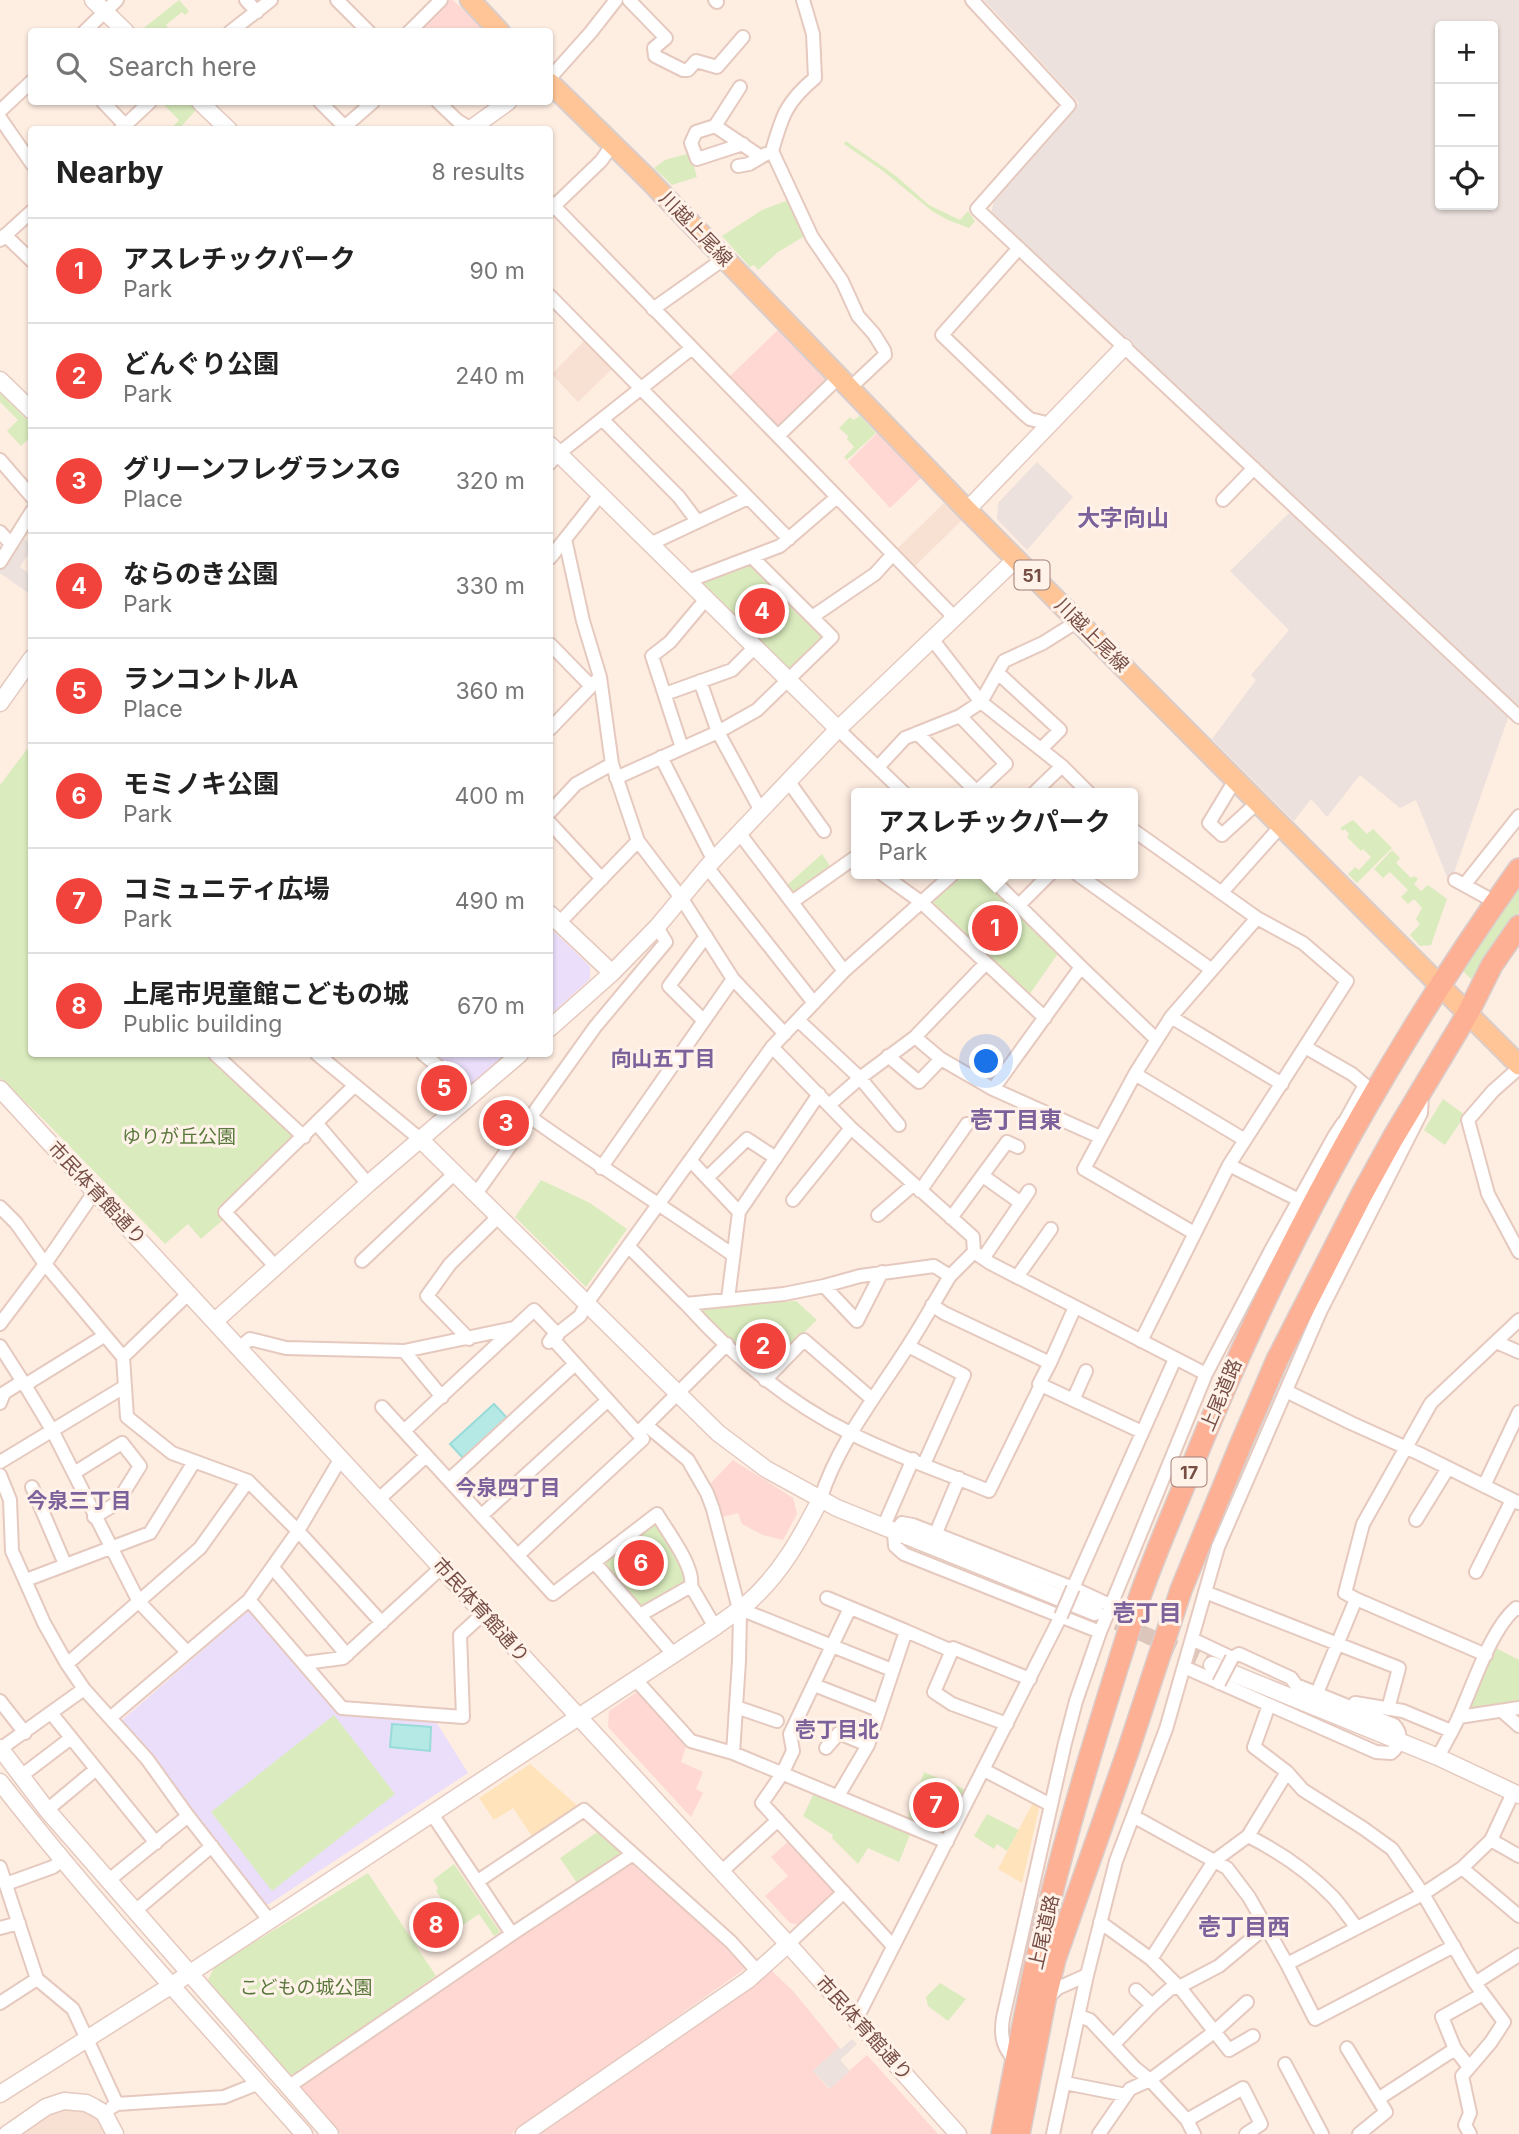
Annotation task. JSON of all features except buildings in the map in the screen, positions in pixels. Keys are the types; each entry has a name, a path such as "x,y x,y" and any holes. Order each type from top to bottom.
{"highway":[{"name":"上尾道路","path":"1002,2134 1046,1919 1068,1835 1135,1611 1205,1432 1244,1343 1352,1119 1519,869"},
{"name":"上尾道路","path":"1019,2134 1045,2000 1058,1949 1181,1590 1240,1446 1277,1360 1320,1274 1393,1138 1468,1013 1492,965 1519,926"}],"main road":[{"path":"470,0 496,28"},
{"name":"川越上尾線","path":"553,83 967,510 1519,1066"}],"street":[{"path":"246,0 257,12"},
{"path":"241,28 271,0"},
{"path":"337,0 365,28"},
{"path":"413,28 441,0"},
{"path":"553,76 616,0"},
{"path":"629,0 667,38 654,48 655,56 682,70 688,70 696,61 717,67 743,37"},
{"path":"738,166 750,164 767,154 783,114 797,95 815,78 813,34 803,0"},
{"path":"972,0 1069,105 977,209 1519,717"},
{"path":"87,28 105,4 123,28"},
{"path":"0,111 28,86"},
{"path":"740,87 715,126 696,132 691,142 697,159 743,144"},
{"path":"105,105 122,126"},
{"path":"124,126 147,105"},
{"path":"203,105 225,126"},
{"path":"323,105 341,126"},
{"path":"345,126 370,105"},
{"path":"441,105 466,126"},
{"path":"475,126 504,105"},
{"path":"0,118 4,135 28,160"},
{"path":"715,126 743,144 767,154 812,237 842,281 858,316 884,350 884,355 779,435"},
{"path":"553,204 600,161 613,144"},
{"path":"553,208 779,435 955,618"},
{"path":"28,215 3,237 28,258"},
{"path":"1019,248 942,335 1023,414 1030,419 1050,424"},
{"path":"653,309 725,258"},
{"path":"553,299 789,539"},
{"path":"967,510 1124,347"},
{"path":"553,453 602,419 692,348"},
{"path":"1,383 28,407"},
{"path":"602,419 678,497 697,521"},
{"path":"553,455 600,495 899,788"},
{"path":"0,460 28,492"},
{"path":"1223,500 1254,468"},
{"path":"553,554 600,495"},
{"path":"688,581 780,546 837,497"},
{"path":"650,544 748,498"},
{"path":"0,562 28,517"},
{"path":"0,532 11,544"},
{"path":"565,539 612,764 638,841 682,899 733,979 785,1034"},
{"path":"812,617 875,574 893,554"},
{"path":"616,778 719,732 757,710 832,637 752,557"},
{"path":"553,1025 612,973 657,927 710,864 838,729 1016,559"},
{"path":"682,748 652,656 670,642 706,599"},
{"path":"878,767 905,738 960,716 981,702 1004,661 1043,643 1078,621"},
{"path":"932,639 981,702 1062,766 1084,788"},
{"path":"553,646 596,681"},
{"path":"665,694 732,670 755,647"},
{"path":"998,673 1060,730 1041,749"},
{"path":"0,703 26,678"},
{"path":"553,726 596,681"},
{"path":"700,681 719,732 761,811"},
{"path":"960,716 1006,764 981,788"},
{"path":"917,733 973,788"},
{"path":"661,757 710,864 814,1003"},
{"path":"553,809 576,784 612,764"},
{"path":"1039,788 1062,766"},
{"path":"1235,780 1209,824 1222,835 1258,802"},
{"path":"789,782 824,831"},
{"path":"1495,902 1460,882 1519,816"},
{"path":"553,826 602,879"},
{"path":"1223,891 1281,826"},
{"path":"1138,833 1223,891 1257,918 1303,943 1347,981 1228,1165 1141,1341"},
{"path":"740,834 844,971"},
{"path":"612,973 554,918 602,879 638,841"},
{"path":"792,902 851,860"},
{"path":"889,879 921,902 1045,1018"},
{"path":"553,1338 580,1316 772,1047 844,971 947,879"},
{"path":"992,879 1156,1039"},
{"path":"1019,905 1045,879"},
{"path":"1084,879 1212,970"},
{"path":"1194,1233 1084,1169 1135,1074 1171,1017 1257,918"},
{"path":"475,1195 595,1027 666,942 657,927"},
{"path":"703,1020 669,986 706,936"},
{"path":"830,1105 860,1078 915,1037 986,963"},
{"path":"993,1089 1081,967"},
{"path":"601,1168 733,979"},
{"path":"1171,1017 1282,1084"},
{"path":"798,1020 860,1078 899,1125"},
{"path":"915,1037 942,1059 993,1089 1100,1137"},
{"path":"772,1047 851,1128 973,1237 979,1254 990,1263 1206,1374"},
{"path":"1016,2062 1006,2051 1001,2032 1076,1701 1100,1632 1206,1374 1299,1200 1352,1119 1365,1085 1352,1074 1305,1047"},
{"path":"888,1056 919,1083 942,1059"},
{"path":"218,1057 304,1137"},
{"path":"321,1057 420,1139 718,1433 766,1469 820,1500 889,1531 1095,1612"},
{"path":"427,1057 473,1095"},
{"path":"215,1321 368,1184 517,1057"},
{"path":"1519,1066 1468,1120 1488,1194 1519,1252"},
{"path":"1135,1074 1245,1140"},
{"path":"275,1266 225,1212 355,1085"},
{"name":"市民体育館通り","path":"0,1089 788,1944 958,2134"},
{"path":"1053,2134 1087,1975 1116,1861 1166,1729 1218,1547 1320,1312 1421,1113 1422,1093"},
{"path":"729,1299 739,1212 819,1094"},
{"path":"530,1118 733,1255"},
{"path":"317,1124 368,1184"},
{"path":"878,1215 916,1188 967,1124"},
{"path":"793,1200 851,1128"},
{"path":"707,1178 747,1139 776,1158"},
{"path":"951,1218 1007,1142 1018,1147"},
{"path":"690,1160 739,1212"},
{"path":"1228,1165 1299,1200"},
{"path":"362,1261 454,1174"},
{"path":"983,1176 1021,1203"},
{"path":"0,1324 95,1191"},
{"path":"0,2095 740,1611 770,1581 795,1548 850,1434 950,1276 979,1254 1029,1191"},
{"path":"0,1207 16,1223 45,1264 123,1357 127,1417 172,1453 247,1480 382,1623"},
{"path":"469,1339 427,1296 450,1264 498,1217"},
{"path":"1017,1277 1051,1229"},
{"path":"628,1247 765,1380 850,1434 989,1491 1041,1385 1075,1307"},
{"path":"686,1304 784,1294 860,1276 934,1266 950,1276"},
{"path":"824,1286 857,1321 882,1272"},
{"path":"123,1357 189,1293"},
{"path":"932,1304 944,1313 1049,1363"},
{"path":"404,1431 534,1310 553,1338 608,1400 642,1429 688,1460 707,1493 713,1510 740,1611 733,1753"},
{"path":"1486,1655 1345,1593 1363,1524 1431,1403 1519,1320"},
{"path":"239,1348 250,1339 286,1348 404,1351 514,1328"},
{"path":"0,1403 4,1393 104,1336"},
{"path":"765,1380 804,1340 872,1399"},
{"path":"1496,1342 1519,1352"},
{"path":"642,1429 727,1344"},
{"path":"0,1346 52,1430 139,1602 187,1652"},
{"path":"908,1346 964,1375 919,1462 889,1531 895,1546 904,1554 1100,1632"},
{"path":"404,1351 442,1397"},
{"path":"856,2020 1061,1616 1175,1359"},
{"path":"449,1480 575,1364"},
{"path":"1073,1400 1086,1371"},
{"path":"1041,1385 1142,1432"},
{"path":"0,1462 124,1387"},
{"path":"1286,1391 1515,1501 1476,1572"},
{"path":"482,1515 608,1400"},
{"path":"382,1407 554,1594 657,1514 679,1549 693,1578 691,1586 715,1627"},
{"path":"1484,1486 1519,1412"},
{"path":"518,1555 643,1439 642,1429"},
{"path":"74,1473 122,1443 141,1466 117,1503 94,1517"},
{"path":"379,1499 426,1455"},
{"path":"110,1718 249,1600 298,1531 341,1458"},
{"path":"26,1580 150,1533 194,1462"},
{"path":"1416,1520 1448,1468"},
{"path":"0,1475 10,1500 6,1552 26,1580 44,1623 67,1664 84,1689 148,1759 188,1816 269,1920"},
{"path":"936,1533 959,1478"},
{"path":"67,1664 200,1548 247,1480"},
{"path":"32,1487 41,1522 65,1564"},
{"path":"889,1531 902,1523 914,1525 1112,1606"},
{"path":"594,1562 674,1655"},
{"path":"305,1663 343,1658 442,1567"},
{"path":"273,1568 346,1655"},
{"path":"640,1615 691,1586"},
{"path":"1205,1592 1399,1668 1388,1709"},
{"path":"827,1598 952,1651"},
{"path":"1317,1693 1356,1599"},
{"path":"249,1600 342,1708 463,1717 460,1635 484,1613"},
{"path":"850,1608 790,1734 793,1751 782,1774 762,1804 893,1946"},
{"path":"1438,1758 1507,1615 1516,1608 1519,1609"},
{"path":"740,1611 892,1670"},
{"path":"838,1796 867,1745 906,1631"},
{"path":"1192,1639 1232,1658"},
{"path":"1007,1724 952,1704 934,1692 953,1647 1030,1679"},
{"path":"1184,1667 1219,1683 1269,1705 1329,1730 1376,1752 1391,1754 1399,1743 1398,1729 1394,1725 1296,1685 1291,1678 1239,1654 1232,1658 1219,1683"},
{"path":"1212,1665 1438,1758 1516,1794 1491,1840 1462,1868 1423,1894 1287,1965"},
{"path":"636,1680 691,1741 733,1753 947,1842"},
{"path":"814,1685 878,1710"},
{"path":"84,1689 0,1748 47,1810 330,2134"},
{"path":"1331,1698 1403,1712 1451,1731"},
{"path":"0,1701 25,1733"},
{"path":"1269,1705 1254,1747 1287,1772 1303,1790 1392,1849 1423,1894 1475,1983 1504,2022 1462,2076 1470,2113 1465,2125 1470,2134"},
{"path":"736,1707 777,1721"},
{"path":"1459,1717 1519,1708"},
{"path":"1502,1711 1519,1726"},
{"path":"51,1713 156,1843"},
{"path":"826,1748 839,1733 867,1745"},
{"path":"21,1776 71,1738"},
{"path":"47,1810 95,1770"},
{"path":"984,1770 1051,1805"},
{"path":"1150,1959 1214,1861 1248,1836 1287,1772"},
{"path":"0,1782 172,1985 304,2134"},
{"path":"478,1881 584,1810 731,1942 758,1972"},
{"path":"432,1814 512,1934"},
{"path":"109,1881 188,1816"},
{"path":"1133,1816 1227,1868 1267,1926 1315,2019 1454,1946"},
{"path":"721,1871 778,1820"},
{"path":"1248,1836 1300,1869 1333,1897 1357,1928"},
{"path":"1491,1840 1519,1856"},
{"path":"135,1911 212,1846"},
{"path":"288,2087 633,1854"},
{"path":"6,1884 53,1867 64,1859"},
{"path":"0,1867 37,1979 73,2009 87,2039 110,2108 114,2134"},
{"path":"1462,1868 1519,1916"},
{"path":"524,2134 758,1972 844,1892"},
{"path":"1100,1922 1150,1959 1179,1987 1229,2050 1253,2036"},
{"path":"0,1928 19,1923"},
{"path":"1114,2045 1170,1989 1219,1966 1267,1926"},
{"path":"1475,1983 1519,1955"},
{"path":"1045,2000 1058,1988 1087,1975"},
{"path":"0,2003 37,1979"},
{"path":"1136,1990 1152,2005"},
{"path":"1469,2067 1455,2049 1442,2017 1483,1994"},
{"path":"1099,2134 1130,2089 1150,2080 1214,2032 1247,2002"},
{"path":"1079,2016 1090,2020 1150,2080 1187,2120 1194,2134"},
{"path":"1347,2048 1386,2112 1359,2134"},
{"path":"1378,2099 1455,2049"},
{"path":"1284,2064 1322,2134"},
{"path":"7,2134 46,2107 64,2101 110,2108 224,2097 259,2083"},
{"path":"1065,2083 1125,2095"},
{"path":"1187,2120 1243,2088 1261,2124 1246,2134"}],"shaded area":[{"path":"453,0 482,28 421,28"},
{"path":"984,0 1519,0 1519,713 991,214 995,196 1079,103"},
{"path":"778,330 825,379 824,384 781,427 776,426 729,377"},
{"path":"587,338 614,367 578,402 553,373"},
{"path":"877,433 921,478 890,508 848,462"},
{"path":"1037,462 1073,497 1027,550 997,519 998,503"},
{"path":"944,503 962,520 913,568 896,550"},
{"path":"1289,513 1359,573 1509,715 1450,884 1416,800 1400,808 1360,775 1327,817 1311,799 1294,821 1212,739 1256,680 1251,675 1289,630 1230,571"},
{"path":"22,537 28,542 28,555 20,567 28,573 28,593 0,573"},
{"path":"553,931 590,966 590,979 553,1012"},
{"path":"434,1057 502,1057 472,1083 465,1084"},
{"path":"733,1460 793,1498 797,1514 783,1540 763,1535 742,1524 738,1513 719,1518 708,1486"},
{"path":"250,1609 340,1712 435,1720 468,1773 269,1904 263,1904 153,1757 121,1721"},
{"path":"637,1692 643,1693 687,1743 681,1762 703,1772 696,1789 703,1793 691,1817 608,1727 609,1711"},
{"path":"790,1840 833,1887 833,1893 799,1925 790,1923 765,1896 788,1876 771,1857"},
{"path":"625,1865 633,1865 746,1968 511,2134 341,2134 301,2089 300,2085"},
{"path":"771,1970 793,1991 839,2047 813,2071 829,2089 867,2055 938,2134 536,2134 762,1979"},
{"path":"852,2039 857,2044 840,2060 850,2071 830,2089 813,2071"},
{"path":"74,2108 95,2115 107,2134 16,2134 49,2113"}],"green space":[{"path":"179,0 189,11 185,15 182,12 166,25 168,28 144,28"},
{"path":"164,105 191,105 196,110 182,126 174,126 179,120"},
{"path":"846,141 896,176 929,205 960,220 968,211 975,221 969,228 932,211 883,171 844,144"},
{"path":"690,153 697,177 672,185 654,168 665,160"},
{"path":"791,199 808,234 778,252 758,270 754,265 750,267 722,236 762,210"},
{"path":"0,391 28,421 28,440 21,446 7,431 18,420 0,402"},
{"path":"860,416 876,433 847,460 844,457 854,447 847,439 848,436 839,428 850,417 853,420"},
{"path":"750,564 823,639 789,672 701,583"},
{"name":"ゆりが丘公園","path":"28,748 28,1057 212,1057 292,1134 293,1139 217,1210 224,1219 201,1239 188,1224 165,1244 0,1078 0,785"},
{"path":"1353,820 1367,834 1373,829 1392,848 1357,883 1348,874 1355,867 1359,870 1371,857 1347,837 1349,834 1345,829 1343,831 1340,828"},
{"path":"1392,850 1400,858 1396,863 1411,878 1414,876 1418,879 1414,884 1421,891 1428,885 1447,899 1431,945 1420,946 1410,935 1420,924 1416,919 1422,908 1414,899 1408,904 1401,897 1408,890 1390,872 1383,878 1374,869"},
{"path":"822,854 832,869 793,895 786,886"},
{"path":"955,879 985,879 1059,952 1027,998 931,905 931,900"},
{"path":"1519,881 1519,912 1471,979 1461,969"},
{"path":"1443,1099 1465,1115 1445,1145 1424,1130"},
{"path":"541,1180 590,1203 627,1229 586,1287 515,1217"},
{"path":"796,1301 817,1320 764,1371 697,1311 699,1305"},
{"path":"652,1523 658,1524 688,1576 686,1580 644,1607 638,1607 602,1565 602,1561"},
{"path":"1496,1648 1519,1660 1519,1702 1473,1709 1471,1704"},
{"path":"334,1715 395,1794 272,1891 211,1812"},
{"path":"924,1772 966,1790 947,1833 943,1835 907,1820"},
{"path":"815,1791 912,1830 899,1862 868,1848 858,1864 832,1838 833,1835 803,1816"},
{"path":"987,1814 1019,1830 1007,1851 997,1844 994,1849 974,1836"},
{"path":"600,1830 621,1849 621,1854 577,1883 560,1858"},
{"path":"454,1864 500,1932 494,1936 479,1914 460,1927 436,1891 438,1888 433,1880"},
{"name":"こどもの城公園","path":"368,1873 436,1976 289,2078 207,1982 215,1966"},
{"path":"940,1983 966,1999 948,2021 928,2006 926,1997"}],"sand":[{"path":"530,1764 580,1808 534,1839 513,1808 494,1820 479,1798"},
{"path":"1034,1801 1040,1804 1022,1883 998,1869"}],"water":[{"path":"494,1404 508,1419 464,1459 450,1444"},
{"path":"392,1724 431,1727 430,1751 390,1747"}],"tunnel":[{"path":"1095,1612 1212,1665"}],"place":[{"name":"ならのき公園","path":"762,611"},
{"name":"アスレチックパーク","path":"995,928"},
{"name":"ランコントルA","path":"444,1088"},
{"name":"グリーンフレグランスG","path":"506,1123"},
{"name":"どんぐり公園","path":"763,1346"},
{"name":"モミノキ公園","path":"641,1563"},
{"name":"コミュニティ広場","path":"936,1805"},
{"name":"上尾市児童館こどもの城","path":"436,1925"}],"district":[{"name":"大字向山","path":"1123,518"},
{"name":"向山五丁目","path":"663,1058"},
{"name":"壱丁目東","path":"1016,1120"},
{"name":"今泉四丁目","path":"508,1487"},
{"name":"今泉三丁目","path":"79,1500"},
{"name":"壱丁目","path":"1147,1613"},
{"name":"壱丁目北","path":"837,1729"},
{"name":"壱丁目西","path":"1244,1927"}]}
